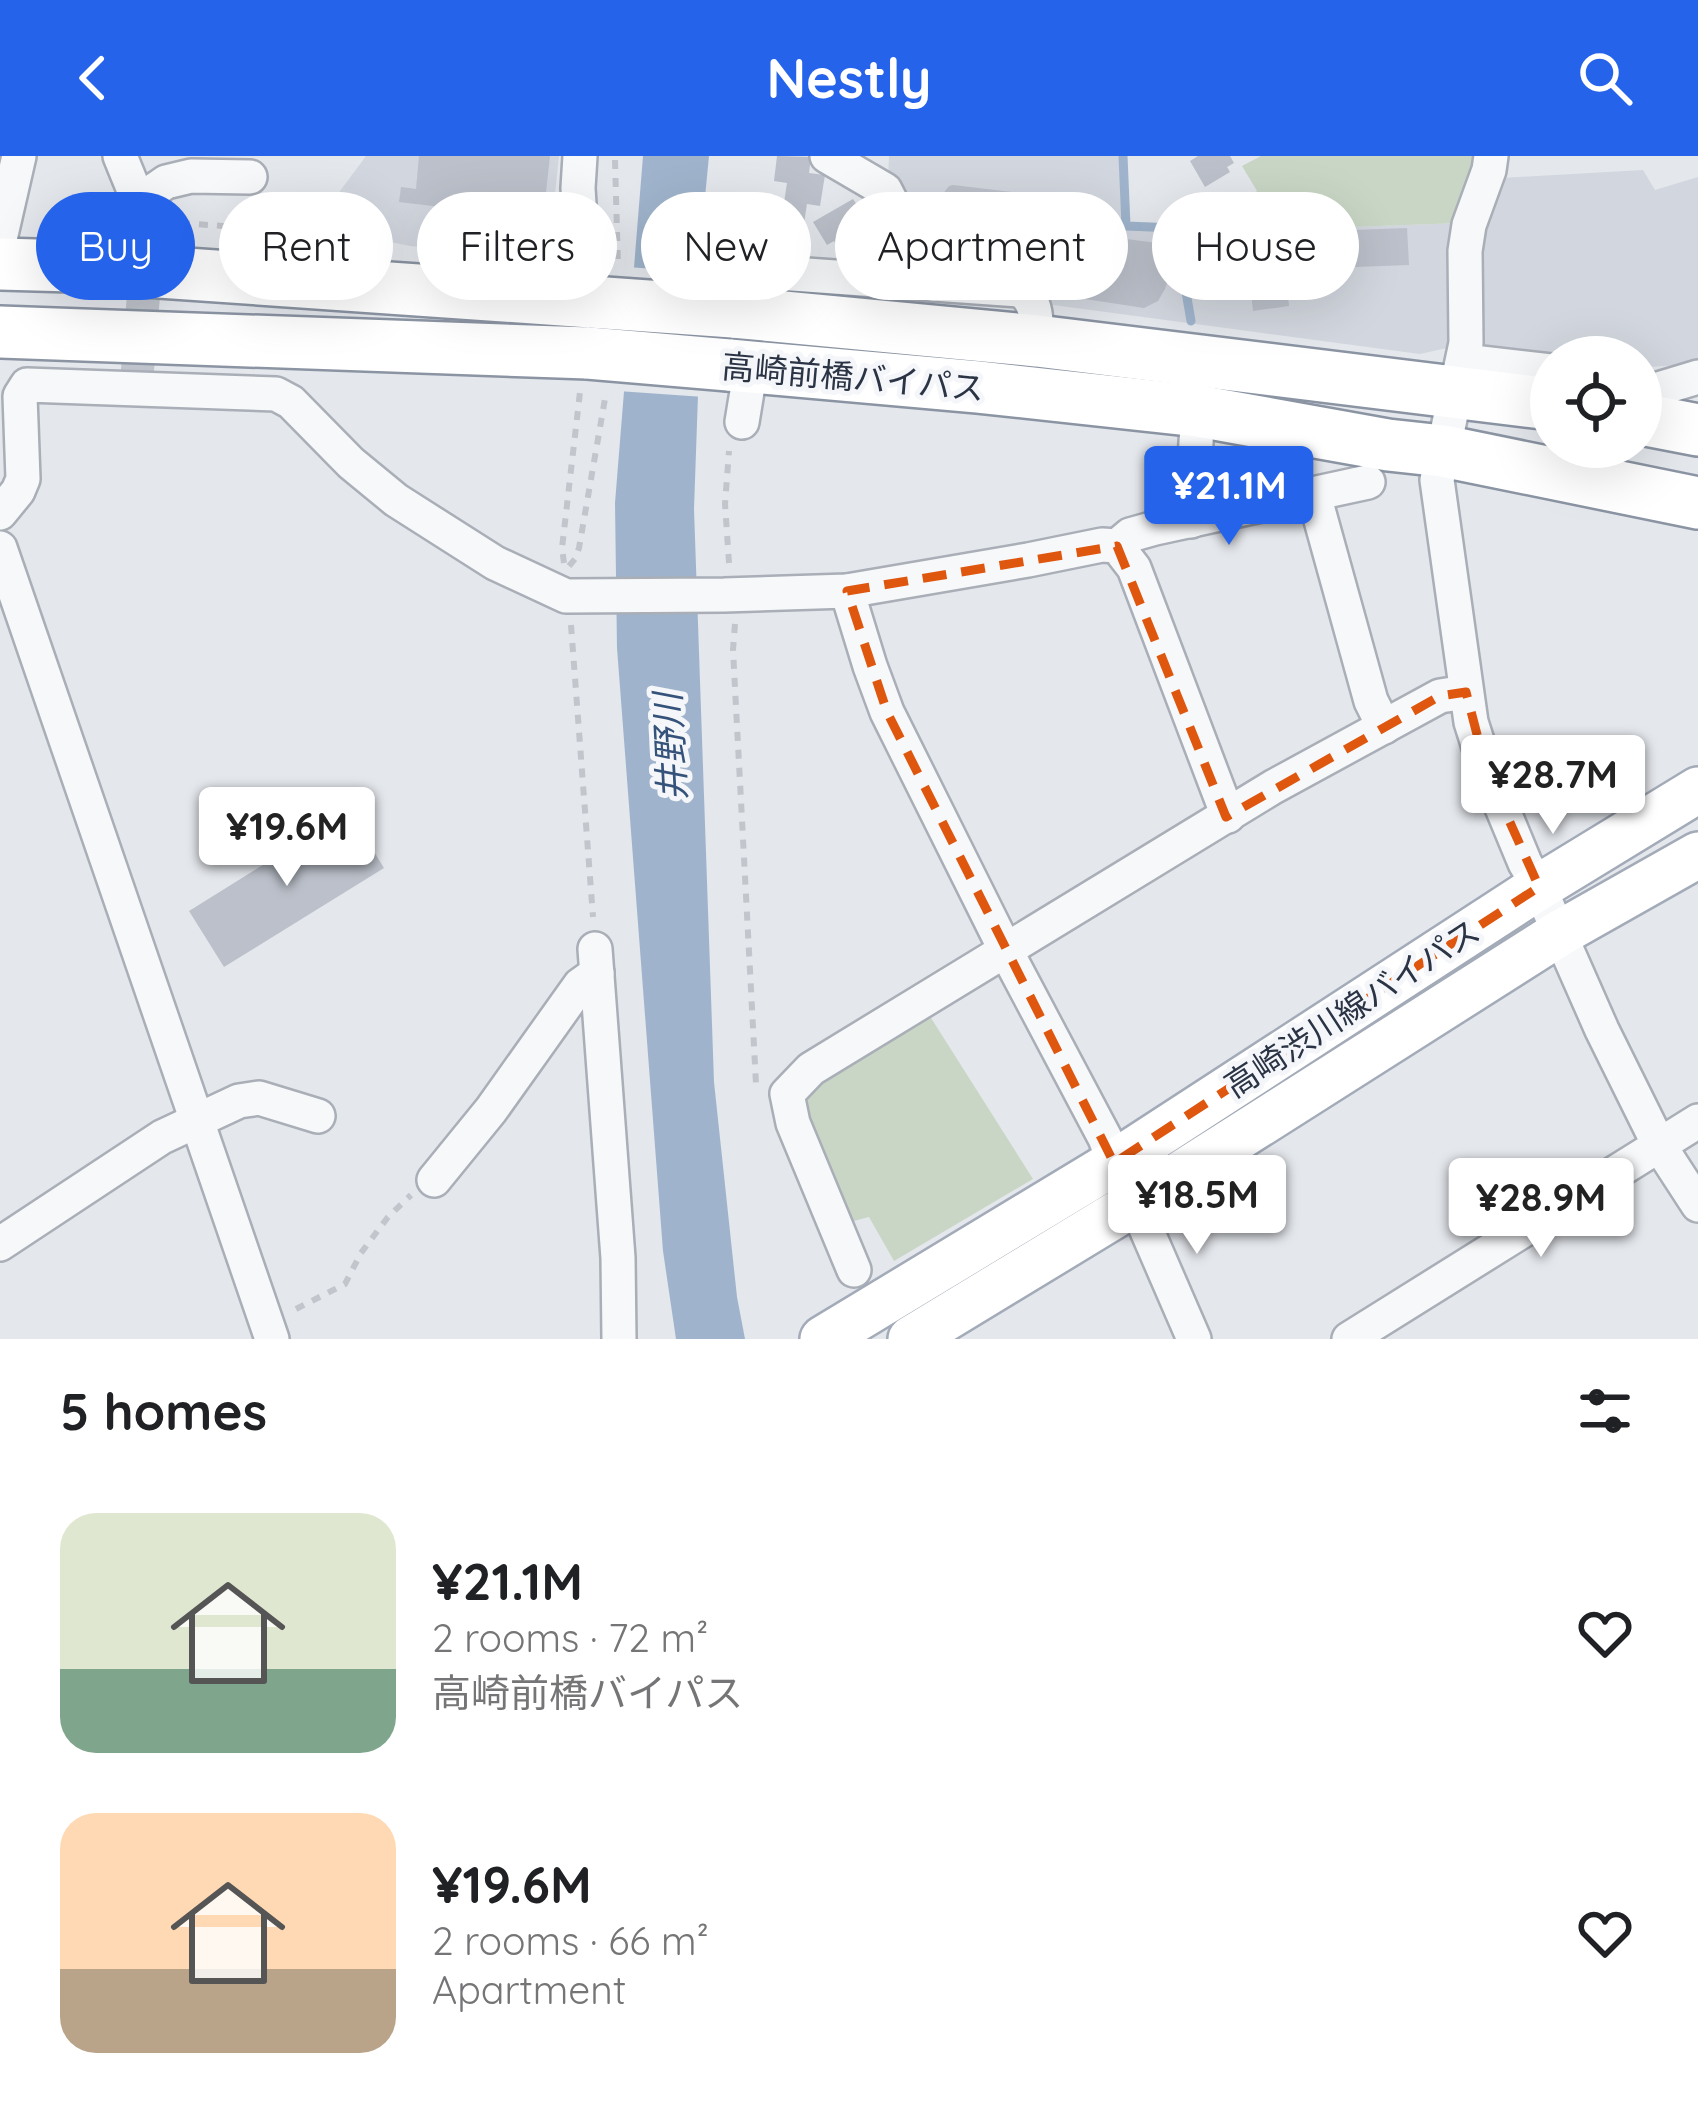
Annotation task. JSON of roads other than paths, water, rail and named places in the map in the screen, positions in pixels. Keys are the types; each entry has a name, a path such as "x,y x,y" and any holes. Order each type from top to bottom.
{"highway":[{"name":"高崎前橋バイパス","path":"0,264 733,311 1460,377 1530,398"},
{"name":"高崎前橋バイパス","path":"0,332 585,368 740,366 1198,411 1443,451 1698,503"},
{"path":"1662,412 1698,430"}],"main road":[{"name":"高崎渋川線バイパス","path":"823,1339 1114,1163 1539,886 1698,790"},
{"name":"高崎渋川線バイパス","path":"911,1339 1560,933 1698,855"}],"street":[{"path":"0,239 19,156"},
{"path":"120,156 151,216 166,182 191,176 250,177"},
{"path":"580,156 584,302"},
{"path":"827,156 886,192"},
{"path":"1491,156 1469,225 1466,343 1438,490 1471,722 1486,769 1602,1030 1659,1144 1698,1205"},
{"path":"733,311 756,274 835,277"},
{"path":"1031,300 1037,341"},
{"path":"740,366 742,422"},
{"path":"1460,377 1530,372"},
{"path":"1662,396 1698,377"},
{"path":"0,513 22,479 20,396 27,385 136,383 276,394 291,402 351,463 415,513 573,605 729,593 847,591 1117,546 1130,535 1368,482"},
{"path":"1191,520 1198,411"},
{"path":"1314,495 1371,701 1384,727"},
{"path":"1117,546 1134,568 1228,816"},
{"path":"0,548 196,1120 282,1325"},
{"path":"847,591 887,712 1114,1163"},
{"path":"854,1270 793,1123 787,1094 811,1069 1273,788 1441,695 1466,692"},
{"path":"434,1180 491,1109 596,961 620,1339"},
{"path":"0,1244 162,1137 238,1101 259,1099 318,1116"},
{"path":"1349,1339 1396,1327 1698,1121"},
{"path":"1135,1203 1194,1339"}],"water":[{"name":"井野川","path":"643,156 709,156 705,192 641,192 641,300 701,300 694,509 714,1082 745,1339 676,1339 663,1251 617,648 615,503"}],"waterway":[{"path":"1123,156 1126,226 1175,228 1191,321"}],"tunnel":[{"path":"137,376 143,300"}]}
